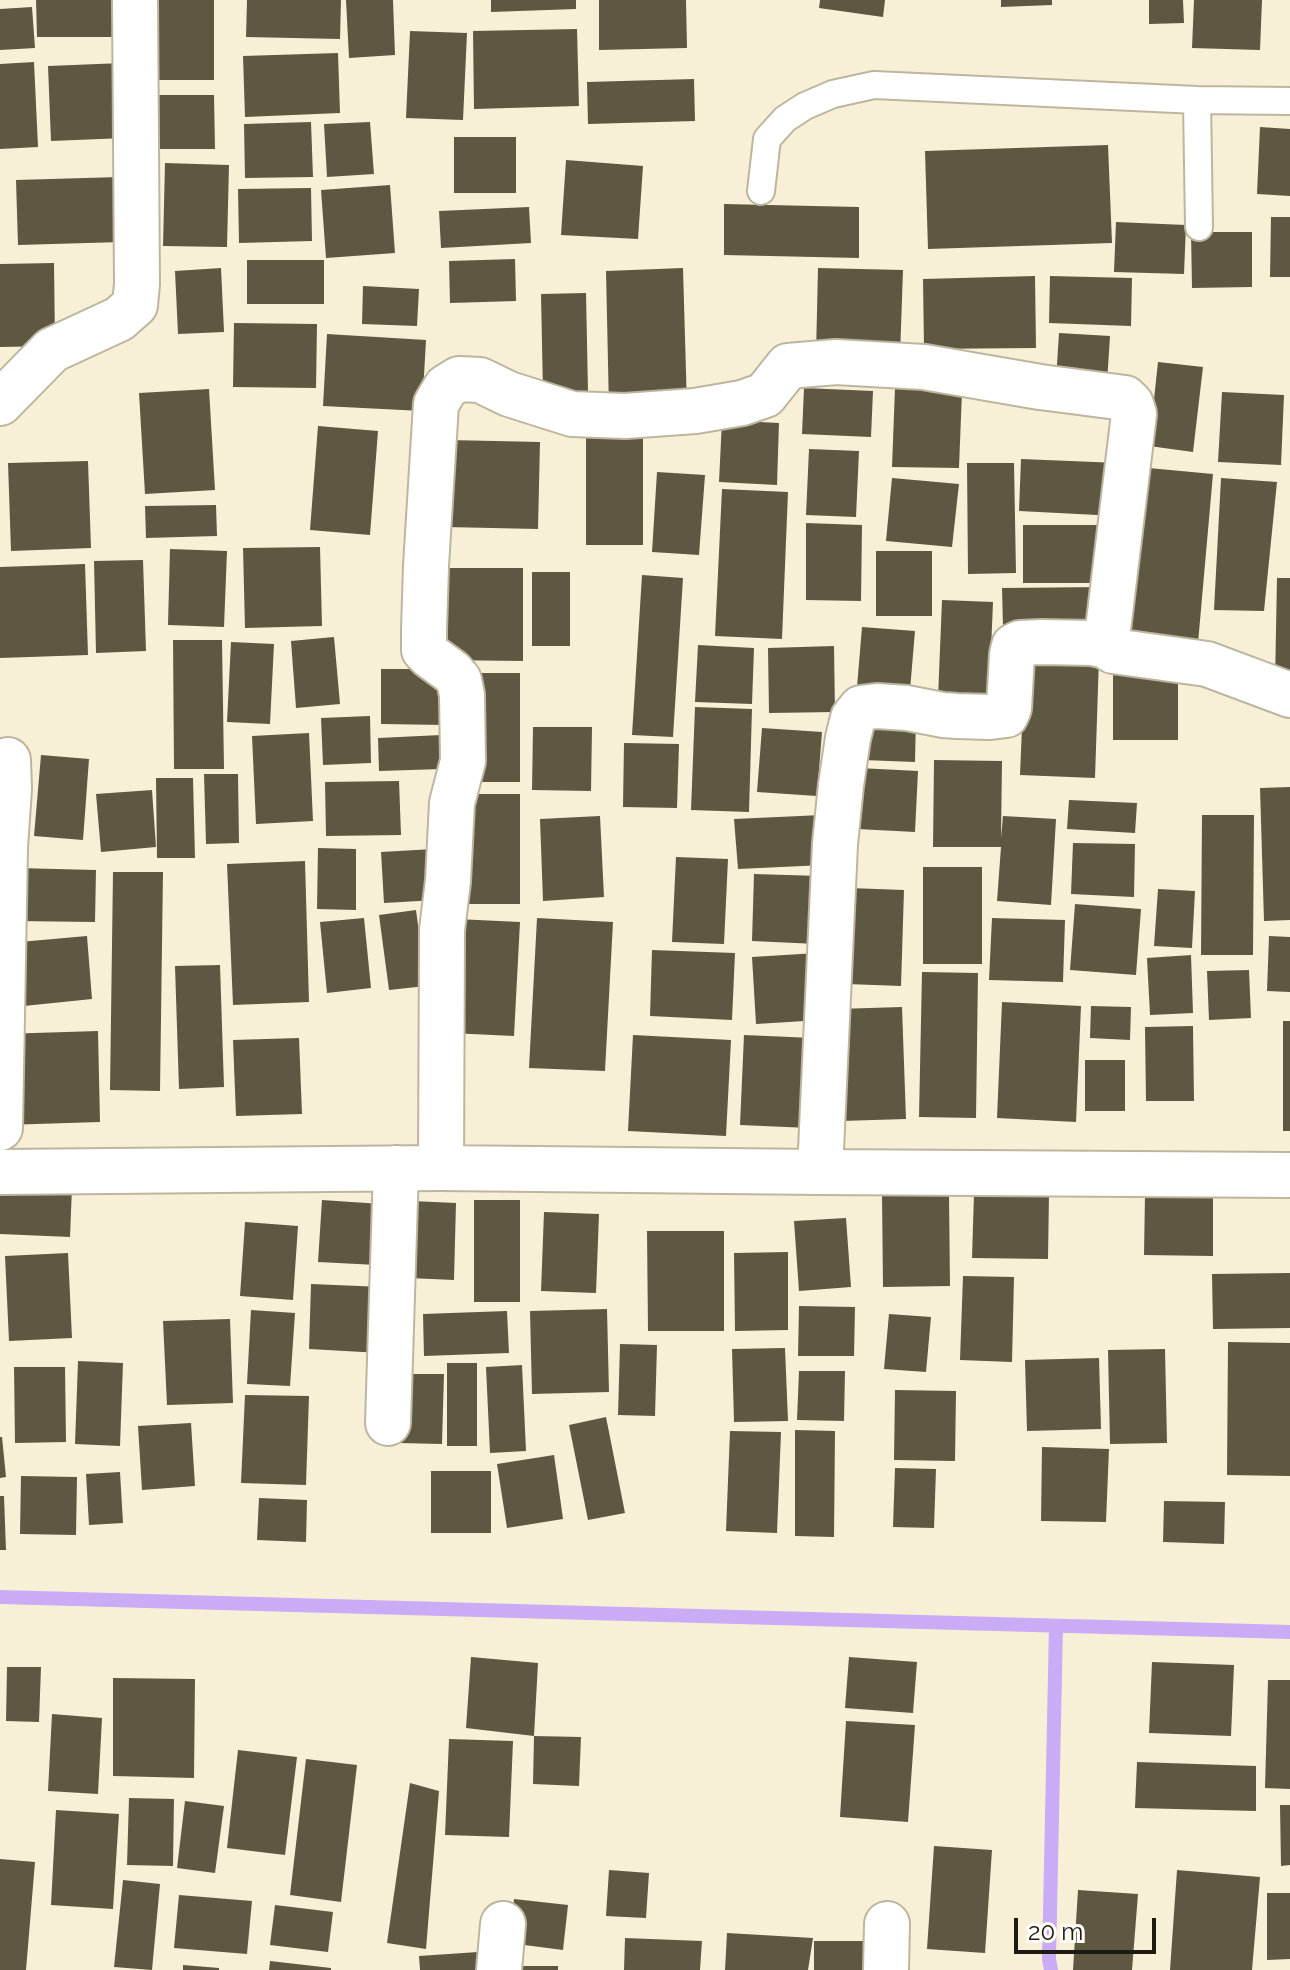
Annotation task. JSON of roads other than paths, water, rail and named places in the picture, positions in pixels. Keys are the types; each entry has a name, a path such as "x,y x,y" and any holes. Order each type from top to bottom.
{"street":[{"path":"0,403 52,350 119,319 135,305 135,0"},
{"path":"441,1168 442,930 452,803 463,761 462,695 459,680 424,650 424,630 436,404 446,387 459,379 480,380 509,394 572,414 625,416 695,411 742,403 765,395 788,366 836,362 924,367 1125,398 1134,414 1106,646"},
{"path":"820,1172 835,844 843,765 853,718 861,708 907,708 943,715 1006,715 1014,646 1042,642 1093,643 1113,651 1207,664 1290,695"},
{"path":"0,1128 8,760"},
{"path":"388,1423 396,1168"},
{"path":"0,1172 441,1168 1290,1175"},
{"path":"499,1970 503,1924"},
{"path":"886,1970 887,1924"}],"lane":[{"path":"761,191 767,139 785,119 833,94 874,85 1197,100 1290,101"},
{"path":"1197,100 1199,227"}],"waterway":[{"path":"0,1597 1290,1632"},
{"path":"1051,1970 1056,1626"}]}
